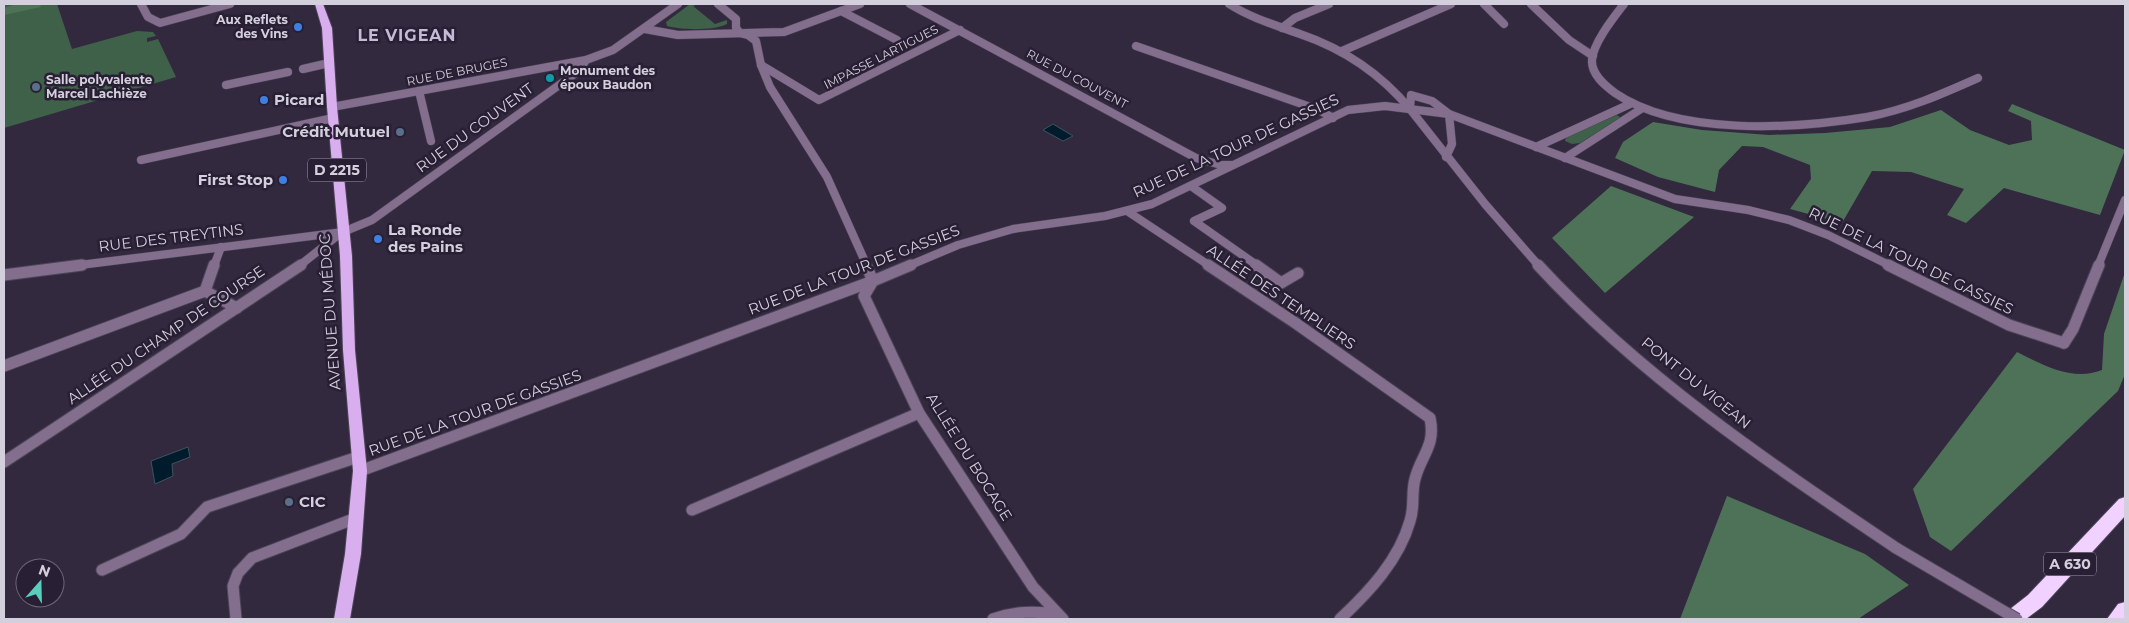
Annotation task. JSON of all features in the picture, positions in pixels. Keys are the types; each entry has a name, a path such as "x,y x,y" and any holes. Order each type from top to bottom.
{"highway":[{"name":"A 630","path":"2012,619 2035,601 2125,504"},
{"path":"2117,619 2125,610"}],"main road":[{"name":"AVENUE DU MÉDOC","path":"319,4 326,28 346,256 349,350 360,472 353,554 342,619"}],"street":[{"path":"141,4 148,17 160,23 230,4"},
{"name":"RUE DU COUVENT","path":"343,232 372,220 580,70 586,60 613,50 678,4"},
{"path":"718,4 736,19 736,28 740,33 748,35 756,41 770,86 827,176 872,281"},
{"path":"645,29 668,34 791,30 860,4"},
{"name":"RUE DU COUVENT","path":"910,4 1196,158 1220,165 1235,164"},
{"name":"PONT DU VIGEAN","path":"1229,4 1246,14 1342,52 1359,61 1390,85 1478,198 1566,294 1632,353 1712,418 1795,480 1896,548 2017,619"},
{"path":"1282,28 1295,18 1329,4"},
{"path":"1342,52 1451,4"},
{"path":"1484,4 1504,24"},
{"path":"1531,4 1583,52 1593,56"},
{"path":"1624,4 1593,56 1595,72 1603,84 1630,104 1641,109 1691,121 1724,124 1816,124 1855,119 1927,101 1978,78"},
{"path":"841,11 897,40"},
{"name":"IMPASSE LARTIGUES","path":"762,65 819,100 960,30"},
{"path":"1136,46 1319,110 1333,118"},
{"name":"RUE DE BRUGES","path":"141,160 419,91 586,60"},
{"path":"303,69 329,63"},
{"path":"226,86 288,72"},
{"path":"419,91 431,141"},
{"path":"1410,109 1411,94 1423,96 1449,114 1452,144 1446,157"},
{"path":"1536,147 1630,104"},
{"name":"RUE DE LA TOUR DE GASSIES","path":"360,472 872,281 991,234 1037,224 1127,211 1152,204 1359,107 1410,109 1449,114 1683,202 1746,210 1802,224 1828,235 2009,325 2064,343 2073,328 2125,200"},
{"path":"1565,158 1641,109"},
{"path":"1191,186 1222,208 1194,221 1281,283 1298,273"},
{"name":"ALLÉE DES TEMPLIERS","path":"1127,211 1294,322 1430,418 1434,432 1414,479 1414,506 1405,533 1387,568 1360,602 1340,619"},
{"name":"RUE DES TREYTINS","path":"4,275 343,232"},
{"name":"ALLÉE DU CHAMP DE COURSE","path":"4,462 310,259 343,232"},
{"path":"205,292 221,247"},
{"name":"ALLÉE DU BOCAGE","path":"872,281 864,296 919,413 1032,587 1061,616"},
{"path":"4,366 205,292 237,308"},
{"path":"692,510 919,413"},
{"path":"102,570 181,534 207,507 358,456"},
{"path":"236,619 232,585 240,569 252,558 356,518"},
{"name":"ALLÉE DU BOCAGE","path":"992,619 1009,612 1033,611 1061,616"}],"green space":[{"path":"4,4 57,4 72,49 137,31 153,32 156,36 147,38 147,42 158,39 176,77 4,128"},
{"path":"17,4 40,4 41,7 4,15 4,8"},
{"path":"690,4 698,4 693,6 715,24 727,20 727,24 714,28 697,29 667,26 666,22"},
{"path":"2012,104 2125,150 2100,215 2004,188 1966,223 1947,215 1964,189 1911,172 1872,171 1842,223 1790,209 1811,179 1810,165 1763,147 1742,146 1719,170 1715,192 1658,177 1615,158 1623,142 1653,122 1702,130 1769,135 1825,133 1890,127 1941,110 1970,130 2009,145 2032,140 2031,121 2008,111"},
{"path":"1617,115 1621,118 1580,143 1572,144 1565,141 1566,137"},
{"path":"1611,186 1694,217 1605,293 1552,238"},
{"path":"2125,272 2125,374 2118,391 1951,551 1930,537 1913,489 2017,352 2048,367 2069,373 2091,373 2102,370 2104,334"},
{"path":"1727,496 1865,554 1909,585 1858,619 1680,619"}],"water":[{"path":"1053,124 1073,136 1063,141 1043,130"},
{"path":"188,447 190,457 172,464 173,476 155,484 151,461"}],"place":[{"name":"Aux Reflets des Vins","path":"298,27"},
{"name":"Monument des époux Baudon","path":"550,78"},
{"name":"Salle polyvalente Marcel Lachièze","path":"36,87"},
{"name":"Picard","path":"264,100"},
{"name":"Crédit Mutuel","path":"400,132"},
{"name":"First Stop","path":"283,180"},
{"name":"La Ronde des Pains","path":"378,239"},
{"name":"CIC","path":"289,502"}],"district":[{"name":"LE VIGEAN","path":"407,35"}]}
